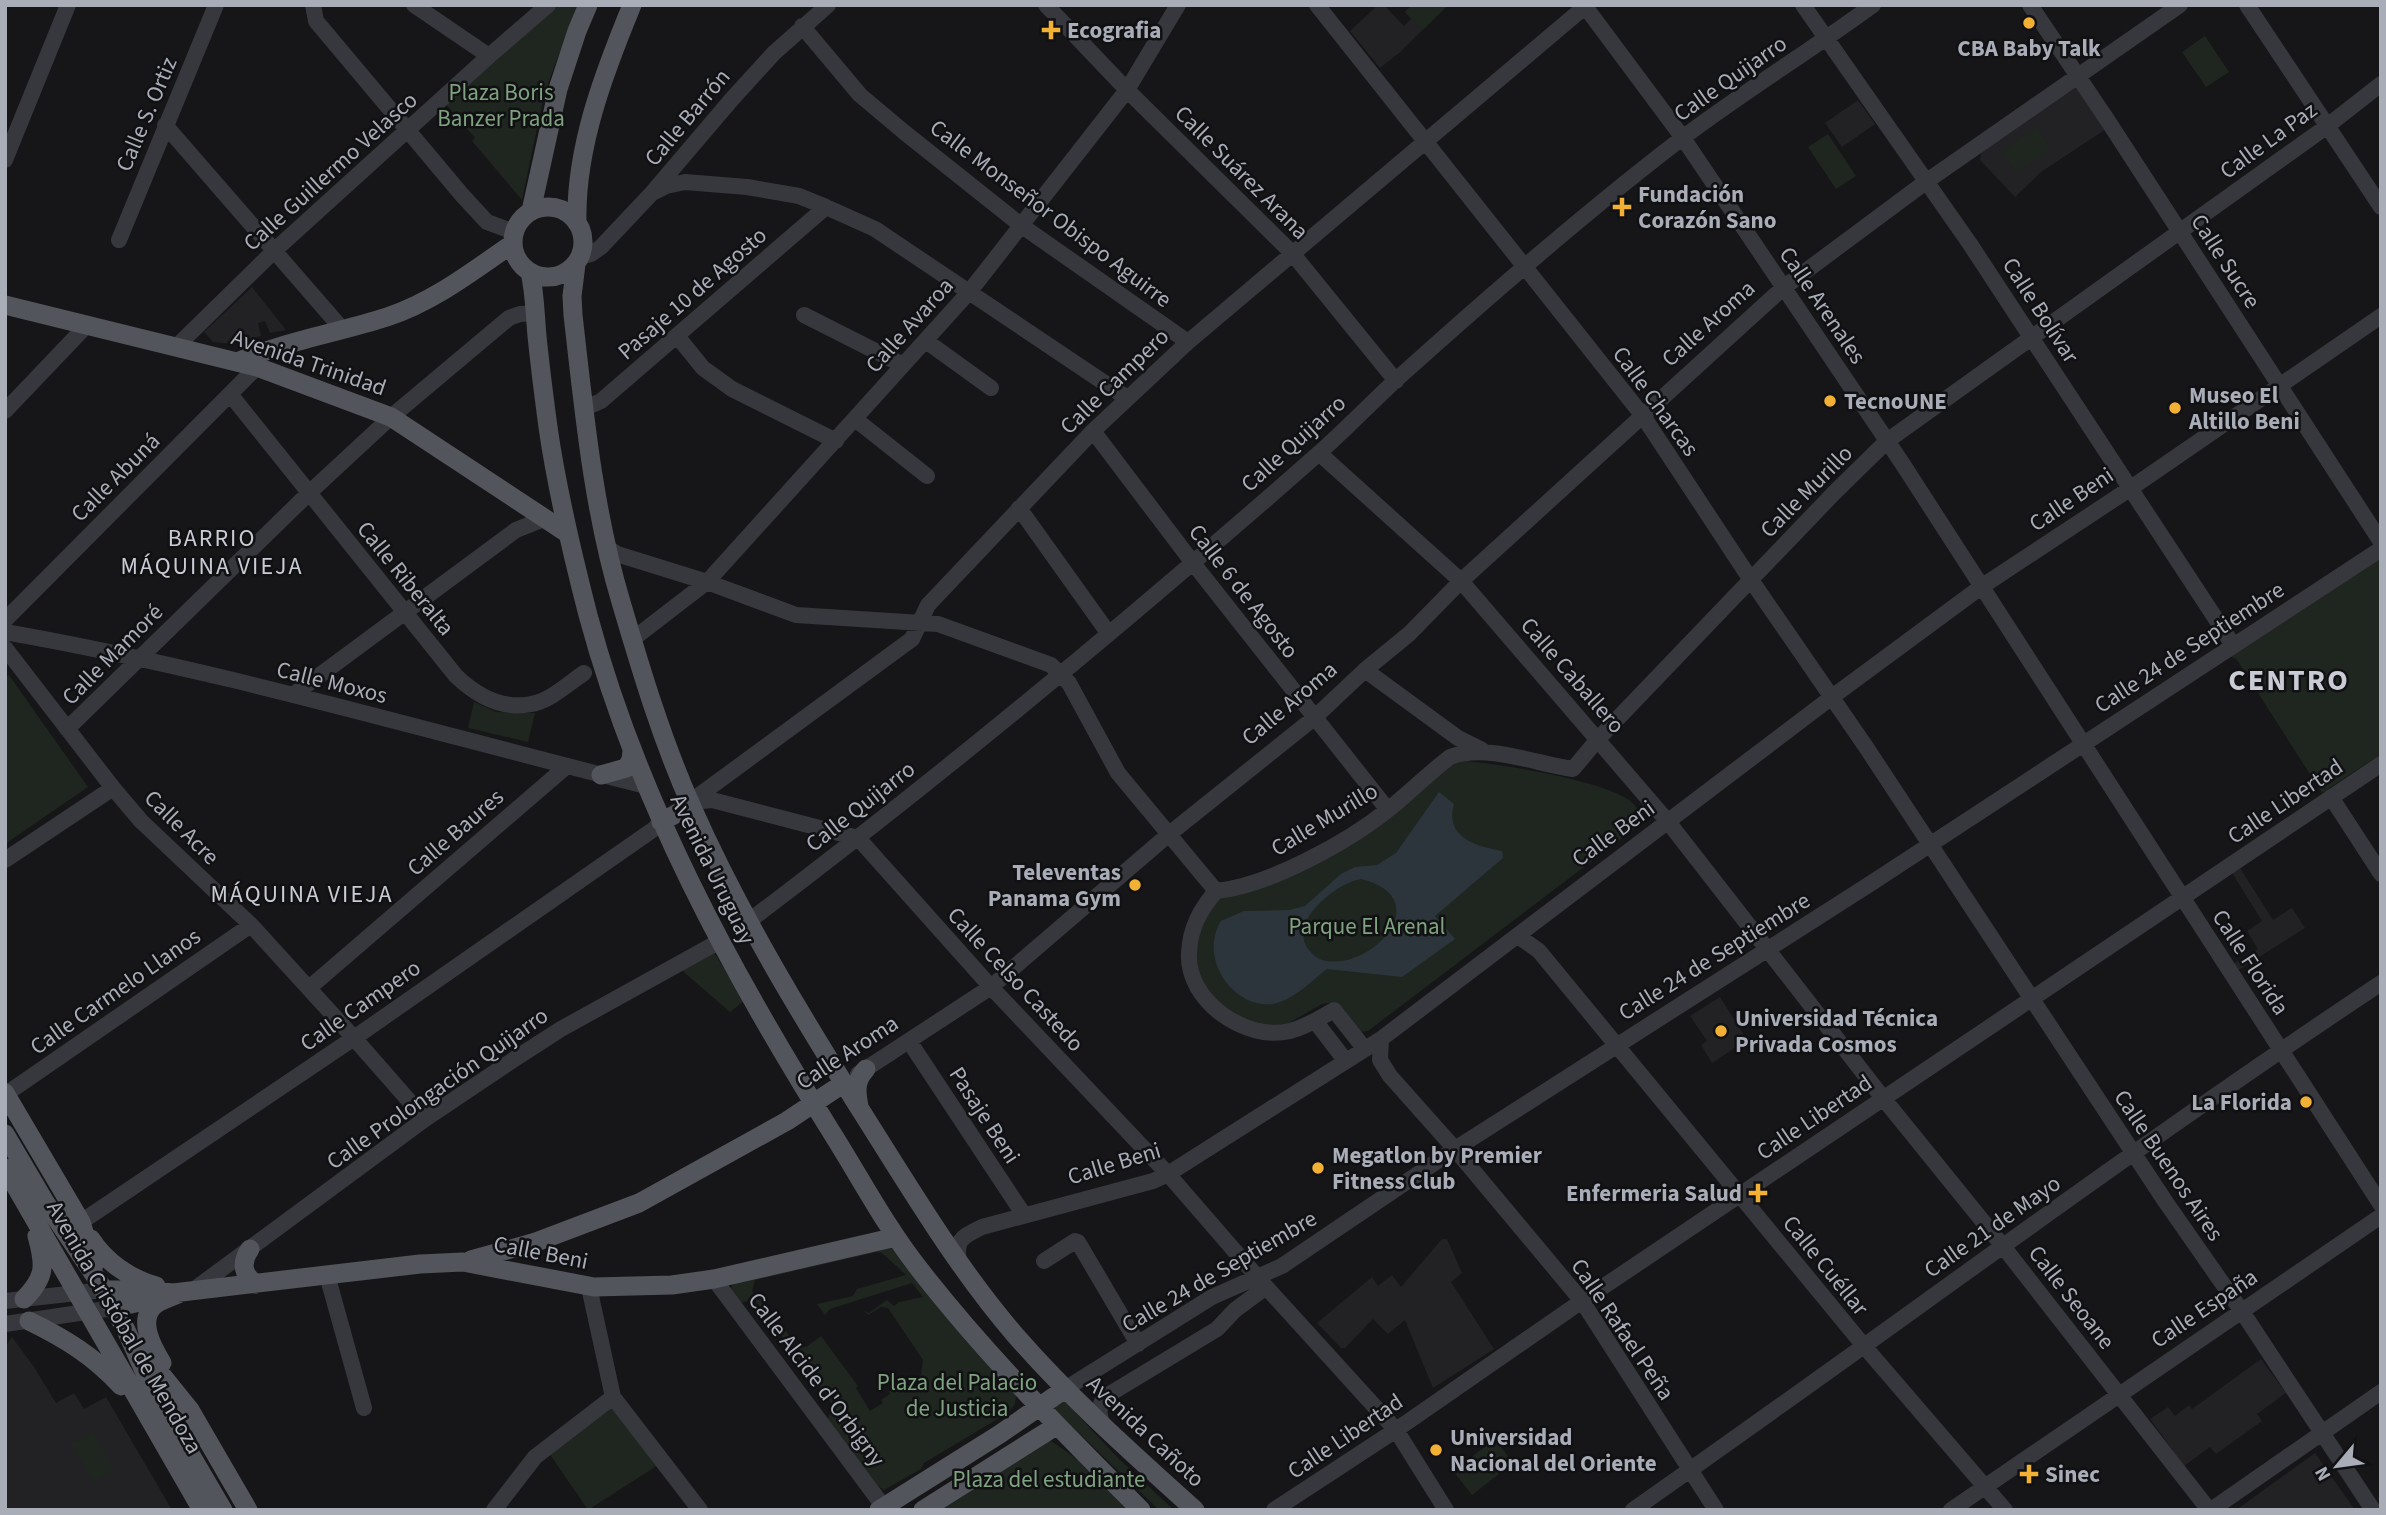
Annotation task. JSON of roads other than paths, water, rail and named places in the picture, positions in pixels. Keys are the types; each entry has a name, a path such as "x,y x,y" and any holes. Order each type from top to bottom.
{"main road":[{"path":"531,211 558,89 576,32 589,5"},
{"path":"577,223 576,197 594,109 632,5"},
{"path":"545,206 560,208 577,223 582,233 583,245 578,260 557,276 530,272 521,265 513,238 517,223 531,211 545,206"},
{"path":"237,362 292,341 389,316 441,292 513,238"},
{"name":"Avenida Uruguay","path":"578,260 572,306 583,404 608,548 620,601 664,737 690,802 748,921 844,1083 947,1247 1015,1334 1065,1389"},
{"name":"Avenida Uruguay","path":"530,272 553,460 567,533 598,650 632,751 661,821 720,941 765,1023 896,1237 920,1272 1038,1407"},
{"name":"Avenida Trinidad","path":"5,305 257,367 391,417 567,533"},
{"path":"292,341 283,347 279,358 283,372 293,380"},
{"path":"601,775 626,768 632,751"},
{"path":"661,821 685,809 690,802"},
{"path":"859,1107 856,1089 859,1077 866,1069"},
{"name":"Calle Aroma","path":"463,1262 524,1245 639,1203 787,1121 844,1083"},
{"name":"Avenida Cristóbal de Mendoza","path":"6,1093 82,1224 103,1301 146,1415 202,1510"},
{"path":"787,1121 810,1122 831,1132"},
{"name":"Avenida Cristóbal de Mendoza","path":"5,1134 103,1301 190,1410 248,1510"},
{"name":"Avenida Cristóbal de Mendoza","path":"5,1168 77,1292 103,1301"},
{"path":"14,1300 38,1283 43,1264 30,1212"},
{"path":"82,1224 99,1251 130,1275 182,1292"},
{"name":"Calle Beni","path":"103,1301 143,1290 182,1292 420,1264 463,1262 589,1287 673,1286 715,1279 896,1237"},
{"path":"524,1245 519,1262 522,1270 529,1276"},
{"path":"250,1249 245,1257 244,1268 248,1277 256,1283"},
{"path":"182,1292 151,1309 147,1327 154,1349 190,1410"},
{"path":"29,1321 72,1342 90,1355 146,1415"},
{"name":"Avenida Cristóbal de Mendoza","path":"126,1330 151,1387 223,1510"},
{"path":"883,1509 1065,1389"},
{"name":"Avenida Cañoto","path":"1065,1389 1195,1510"},
{"path":"1038,1407 1141,1510"},
{"path":"923,1510 1056,1426"}],"street":[{"path":"5,160 68,5"},
{"name":"Calle S. Ortiz","path":"119,240 216,5"},
{"path":"313,5 316,21 408,131 487,222 513,238"},
{"path":"414,5 489,56"},
{"name":"Calle Guillermo Velasco","path":"177,346 275,250 548,5"},
{"name":"Calle Barrón","path":"578,260 601,247 652,193 774,53 828,5"},
{"name":"Calle Suárez Arana","path":"1046,5 1127,90 1292,253 1396,381"},
{"name":"Calle Avaroa","path":"633,639 707,582 970,291 1127,90 1178,5"},
{"name":"Calle Charcas","path":"1317,5 1643,416 1930,845"},
{"name":"Calle Bolívar","path":"1803,5 1927,181 2233,645"},
{"name":"Calle Quijarro","path":"748,921 858,838 1109,634 1319,453 1526,266 1683,138 1873,5"},
{"name":"Calle Sucre","path":"2030,5 2381,542"},
{"name":"Calle Aroma","path":"844,1083 991,987 1168,835 1314,718 1365,670 1409,634 1461,581 1783,288 1927,181 2180,5"},
{"path":"2247,5 2381,207"},
{"name":"Calle Campero","path":"690,802 912,639 928,605 1093,430 1127,398 1188,341 1585,6"},
{"name":"Calle Arenales","path":"1585,6 1683,138 1887,441 2084,743"},
{"name":"Calle Monseñor Obispo Aguirre","path":"802,26 860,95 1022,226 1188,341"},
{"name":"Calle La Paz","path":"2179,231 2326,127 2381,84"},
{"path":"165,125 343,330"},
{"path":"652,193 666,186 685,182 747,187 799,196 826,207 875,229 1127,398"},
{"name":"Pasaje 10 de Agosto","path":"583,404 601,401 826,207"},
{"name":"Calle Murillo","path":"1365,670 1458,738 1484,751 1573,769 1598,739 1887,441 2179,231"},
{"name":"Calle Mamoré","path":"67,729 309,493 391,417 509,318 536,313"},
{"path":"804,315 903,365"},
{"name":"Calle Beni","path":"959,1262 957,1249 964,1237 982,1227 1153,1181 1168,1174 1381,1039 1981,587 2131,488 2381,316"},
{"path":"5,411 88,324"},
{"path":"677,336 703,368 732,389 836,441"},
{"path":"926,341 991,388"},
{"name":"Calle Abuná","path":"5,620 257,367"},
{"name":"Calle Riberalta","path":"230,394 456,676 481,696 493,701 532,704 544,700 584,673"},
{"path":"855,419 927,476"},
{"name":"Calle 6 de Agosto","path":"1093,430 1193,563 1388,810"},
{"name":"Calle Caballero","path":"1319,453 1461,581 1669,823 1767,950"},
{"path":"1019,508 1109,634"},
{"path":"293,695 516,530 546,518"},
{"path":"608,548 617,554 707,582 796,615 938,624 1051,665 1069,683 1118,773 1216,891 1194,922 1189,954 1190,970 1200,991 1222,1014 1245,1029 1275,1033 1290,1031 1334,1010 1364,1048"},
{"name":"Calle 24 de Septiembre","path":"1101,1401 1217,1329 1262,1282 1282,1266 1455,1149 1930,845 2381,549"},
{"name":"Calle Moxos","path":"5,632 138,658 293,695 646,786"},
{"name":"Calle Acre","path":"5,648 141,821 251,925 425,1119"},
{"name":"Calle Florida","path":"2084,743 2381,1205"},
{"name":"Calle Murillo","path":"1216,891 1233,889 1273,877 1346,838 1388,810 1450,757 1460,753 1484,751"},
{"name":"Calle Libertad","path":"1274,1510 2381,764"},
{"name":"Calle Baures","path":"309,988 568,766"},
{"path":"5,860 113,788"},
{"path":"2331,797 2381,874"},
{"path":"690,802 712,800 858,838"},
{"name":"Calle Campero","path":"82,1224 354,1038 654,829 661,821"},
{"name":"Calle Celso Castedo","path":"858,838 991,987 1168,1174 1396,1430 1446,1510"},
{"name":"Calle Buenos Aires","path":"1930,845 2133,1154 2241,1310 2373,1510"},
{"name":"Calle Carmelo Llanos","path":"6,1093 251,925"},
{"path":"1518,936 1539,951 1616,1046"},
{"name":"Calle Prolongación Quijarro","path":"182,1292 250,1249 425,1119 561,1029 720,941"},
{"name":"Calle Seoane","path":"1767,950 2210,1510"},
{"name":"Calle 21 de Mayo","path":"1633,1510 2003,1245 2281,1050 2381,984"},
{"path":"1315,1021 1345,1060"},
{"name":"Calle Rafael Peña","path":"1381,1039 1380,1059 1390,1076 1582,1301 1716,1510"},
{"name":"Pasaje Beni","path":"909,1041 1024,1215"},
{"name":"Calle Cuéllar","path":"1616,1046 1864,1346 2005,1510"},
{"name":"Calle España","path":"1951,1510 2381,1216"},
{"path":"1044,1261 1077,1242 1138,1344"},
{"path":"327,1275 364,1408"},
{"name":"Calle Alcide d'Orbigny","path":"715,1279 883,1509"},
{"name":"Calle 24 de Septiembre","path":"1065,1389 1212,1297 1262,1282"},
{"path":"589,1287 613,1397 700,1510"},
{"path":"14,1300 77,1292"},
{"path":"1212,1297 1223,1306 1225,1321"},
{"path":"5,1324 29,1321 103,1301"},
{"path":"1085,1378 1090,1394 1101,1401 1100,1419 1105,1429"},
{"path":"2210,1510 2381,1392"},
{"path":"494,1510 535,1457 613,1397"}],"place":[{"name":"CBA Baby Talk","path":"2029,23"},
{"name":"Ecografia","path":"1051,30"},
{"name":"Fundación Corazón Sano","path":"1622,207"},
{"name":"TecnoUNE","path":"1830,401"},
{"name":"Museo El Altillo Beni","path":"2175,408"},
{"name":"Televentas Panama Gym","path":"1135,885"},
{"name":"Universidad Técnica Privada Cosmos","path":"1721,1031"},
{"name":"La Florida","path":"2306,1102"},
{"name":"Megatlon by Premier Fitness Club","path":"1318,1168"},
{"name":"Enfermeria Salud","path":"1758,1193"},
{"name":"Universidad Nacional del Oriente","path":"1436,1450"},
{"name":"Sinec","path":"2029,1474"}],"district":[{"name":"BARRIO MÁQUINA VIEJA","path":"212,552"},
{"name":"CENTRO","path":"2289,680"},
{"name":"MÁQUINA VIEJA","path":"302,894"}],"park label":[{"name":"Plaza Boris Banzer Prada","path":"501,105"},
{"name":"Parque El Arenal","path":"1367,926"},
{"name":"Plaza del Palacio de Justicia","path":"957,1395"},
{"name":"Plaza del estudiante","path":"1049,1479"}]}
